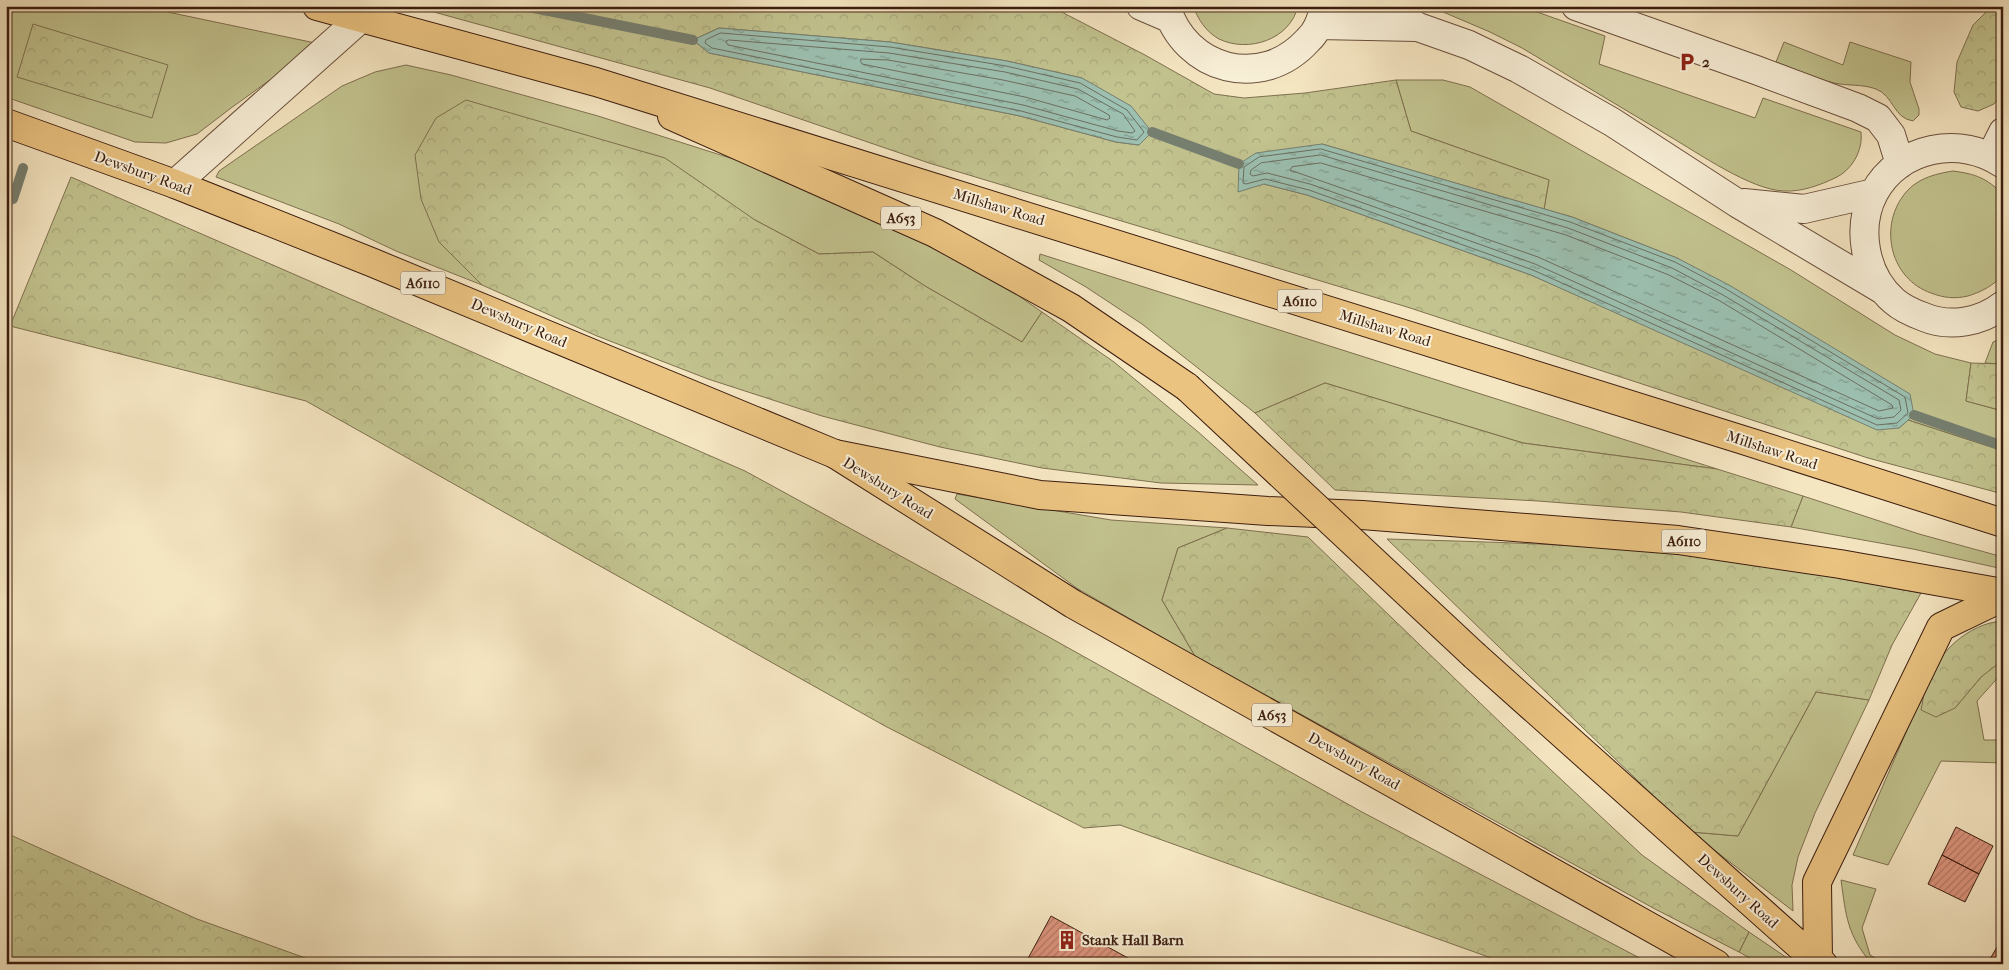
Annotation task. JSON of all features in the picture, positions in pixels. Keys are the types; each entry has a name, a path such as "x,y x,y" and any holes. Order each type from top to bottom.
{"main road":[{"name":"Dewsbury Road","path":"317,6 596,82 935,233 1071,308 1188,387 1474,656 1820,962"},
{"name":"Millshaw Road","path":"596,82 1705,428 2003,524"},
{"name":"Dewsbury Road","path":"6,123 175,184 458,297 835,454 1073,604 1716,964"},
{"name":"A6110","path":"835,454 1040,495 1268,511 1362,515 1678,540 1840,564 2003,594"},
{"path":"1820,962 1817,882 1941,627 2003,597"}],"lane":[{"path":"1140,6 1168,12 1181,38 1193,50 1207,60 1222,66 1238,69 1256,69 1274,64 1295,53 1309,40 1322,16 1418,28 1470,45 1519,69 1612,122 1737,203 1884,290"},
{"path":"1384,6 1418,28"},
{"path":"1576,6 1858,108 1878,118 1890,135 1900,164"},
{"path":"175,184 361,18"},
{"path":"1999,151 1945,147 1921,152 1900,164 1886,177 1874,193 1866,217 1864,243 1870,268 1884,290 1906,310 1933,321 1964,322 1992,313 2003,305"},
{"path":"1737,203 1804,209 1874,193"}],"green space":[{"path":"6,6 139,6 320,44 197,134 166,143 135,142 6,97"},
{"path":"412,6 1050,6 1145,55 1214,94 1244,98 1305,93 1396,80 1411,131 1549,180 1544,209 1322,144 1264,184 1307,195 1531,275 1620,314 1899,428 1908,420 2003,451 2003,494 1868,458 1407,307 929,163 710,88","holes":["719,28 890,42 1007,61 1082,78 1139,145 1116,142 1020,116 709,53 693,40"]},
{"path":"1193,6 1298,6 1293,18 1277,35 1255,44 1242,45 1219,39 1210,33 1197,16"},
{"path":"1429,6 1520,6 1605,36 1599,64 1755,118 1763,98 1861,132 1858,153 1851,165 1841,175 1811,187 1784,191 1756,184 1709,161 1522,48"},
{"path":"1992,6 2003,6 2003,92 1994,104 1978,111 1961,107 1954,92 1957,62 1973,25"},
{"path":"33,24 168,65 152,118 17,77"},
{"path":"1784,42 1843,65 1850,42 1911,62 1910,82 1919,109 1919,115 1913,121 1901,116 1887,97 1876,89 1866,86 1834,83 1776,62"},
{"path":"406,65 451,75 598,116 749,164 926,243 1016,294 1042,312 1022,342 925,286 873,252 819,254 755,220 439,242 482,285 396,251 339,224 216,177 219,171 342,86 375,72"},
{"path":"1396,80 1443,80 1470,87 1791,270 1895,335 1935,354 1971,363 1966,401 2003,411 2003,451 1908,420 1914,415 1677,258 1572,217 1544,209 1549,180 1411,131"},
{"path":"466,100 665,158 755,220 819,254 873,252 925,286 1022,342 1042,312 1114,362 1258,485 1161,483 1042,468 940,447 822,416 708,379 597,336 482,285 439,242 421,199 415,155 436,118"},
{"path":"1953,171 1980,178 2003,194 2003,274 1996,282 1983,290 1968,296 1954,298 1931,293 1917,286 1906,277 1898,265 1893,252 1891,238 1892,223 1896,209 1908,190 1925,178"},
{"path":"71,177 745,471 1047,636 1362,812 1651,964 1508,964 1120,825 1084,828 885,726 306,401 10,326"},
{"path":"1040,254 1717,469 1523,443 1325,383 1255,413 1142,324 1086,287 1039,260"},
{"path":"2003,338 2003,364 1985,363 1993,342"},
{"path":"1971,363 2003,364 2003,411 1966,401"},
{"path":"1325,383 1523,443 1717,469 1803,496 1791,527 1681,512 1538,501 1335,490 1255,413"},
{"path":"957,494 1111,520 1227,528 1178,548 1162,600 1195,656 1078,589 955,499"},
{"path":"1803,496 1919,534 2003,557 2003,569 1913,549 1791,527"},
{"path":"1227,528 1308,537 1505,727 1642,855 1749,932 1739,952 1655,909 1195,656 1162,600 1178,548"},
{"path":"1387,539 1500,542 1651,551 1718,558 1776,567 1921,593 1892,645 1869,700 1816,692 1738,836 1691,832"},
{"path":"2003,621 2003,660 1981,677 1955,708 1936,717 1921,710 1925,689 1931,674 1937,663 1955,642 1978,628 1990,623"},
{"path":"2000,660 2003,660 2003,672 1977,701 1984,740 2003,740 2003,763 1941,761 1888,865 1853,855 1926,686 1955,708 1981,677"},
{"path":"1816,692 1869,700 1815,813 1798,857 1792,885 1793,911 1691,832 1738,836"},
{"path":"6,833 197,919 322,964 6,964"},
{"path":"1841,880 1876,889 1862,928 1870,955 1885,964 1872,964 1857,944 1846,915"},
{"path":"1749,932 1796,964 1761,964 1739,952"}],"water":[{"path":"719,28 890,42 1007,61 1082,78 1131,106 1152,132 1139,145 1116,142 1020,116 709,53 693,40"},
{"path":"1322,144 1572,217 1677,258 1729,285 1910,394 1914,415 1899,428 1877,430 1531,275 1307,195 1264,184 1238,192 1239,164 1256,153"}],"building":[{"path":"1956,827 1993,846 1979,874 1942,855"},
{"path":"1942,855 1979,874 1965,902 1928,884"},
{"name":"Stank Hall Barn","path":"1051,916 1139,964 1025,964"},
{"path":"2003,937 2003,964 1987,964"}],"waterway":[{"path":"524,6 693,40"},
{"path":"1152,132 1239,164"},
{"path":"6,201 13,199 23,168"},
{"path":"1914,415 2003,446"}],"place":[{"name":"2","path":"1687,62"},
{"name":"Stank Hall Barn","path":"1067,940"}]}
